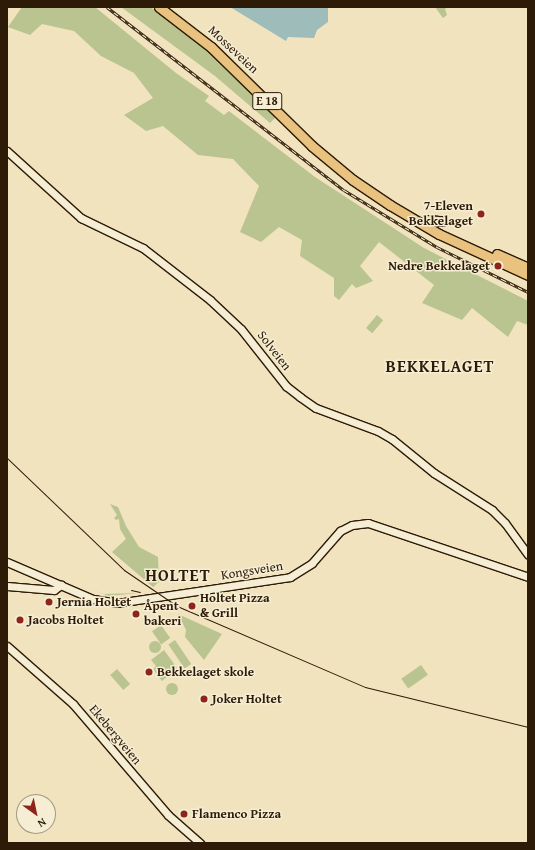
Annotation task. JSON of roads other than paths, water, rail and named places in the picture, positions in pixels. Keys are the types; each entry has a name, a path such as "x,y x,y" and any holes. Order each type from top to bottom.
{"highway":[{"name":"Mosseveien","path":"159,7 211,47 324,156 376,195 439,234 528,275"},
{"name":"Mosseveien","path":"376,195 392,201 426,220 528,268"},
{"name":"E 18","path":"426,220 442,221"}],"street":[{"name":"Solveien","path":"7,152 81,218 143,248 205,296 241,329 286,386 300,397 316,408 378,431 392,439 434,473 488,508 505,523 528,555"},
{"name":"Kongsveien","path":"7,562 93,599 112,603 280,580 294,575 309,566 340,531 364,523 382,526 528,577"},
{"path":"7,586 54,590 62,586"},
{"name":"Ekebergveien","path":"7,646 79,710 168,815 200,843"}],"water":[{"path":"230,7 328,7 328,22 317,30 314,38 288,37 286,41"}],"tram line":[{"path":"7,458 124,570 177,606 365,687 528,727"},
{"path":"131,590 140,592"}],"railway":[{"path":"107,7 344,190 437,247 528,292"}],"place":[{"name":"7-Eleven Bekkelaget","path":"481,214"},
{"name":"Nedre Bekkelaget","path":"498,266"},
{"name":"Jernia Holtet","path":"49,602"},
{"name":"Holtet Pizza & Grill","path":"192,606"},
{"name":"Åpent bakeri","path":"136,614"},
{"name":"Jacobs Holtet","path":"20,620"},
{"name":"Bekkelaget skole","path":"149,672"},
{"name":"Joker Holtet","path":"204,699"},
{"name":"Flamenco Pizza","path":"184,814"}],"district":[{"name":"BEKKELAGET","path":"440,366"},
{"name":"HOLTET","path":"178,575"}]}
